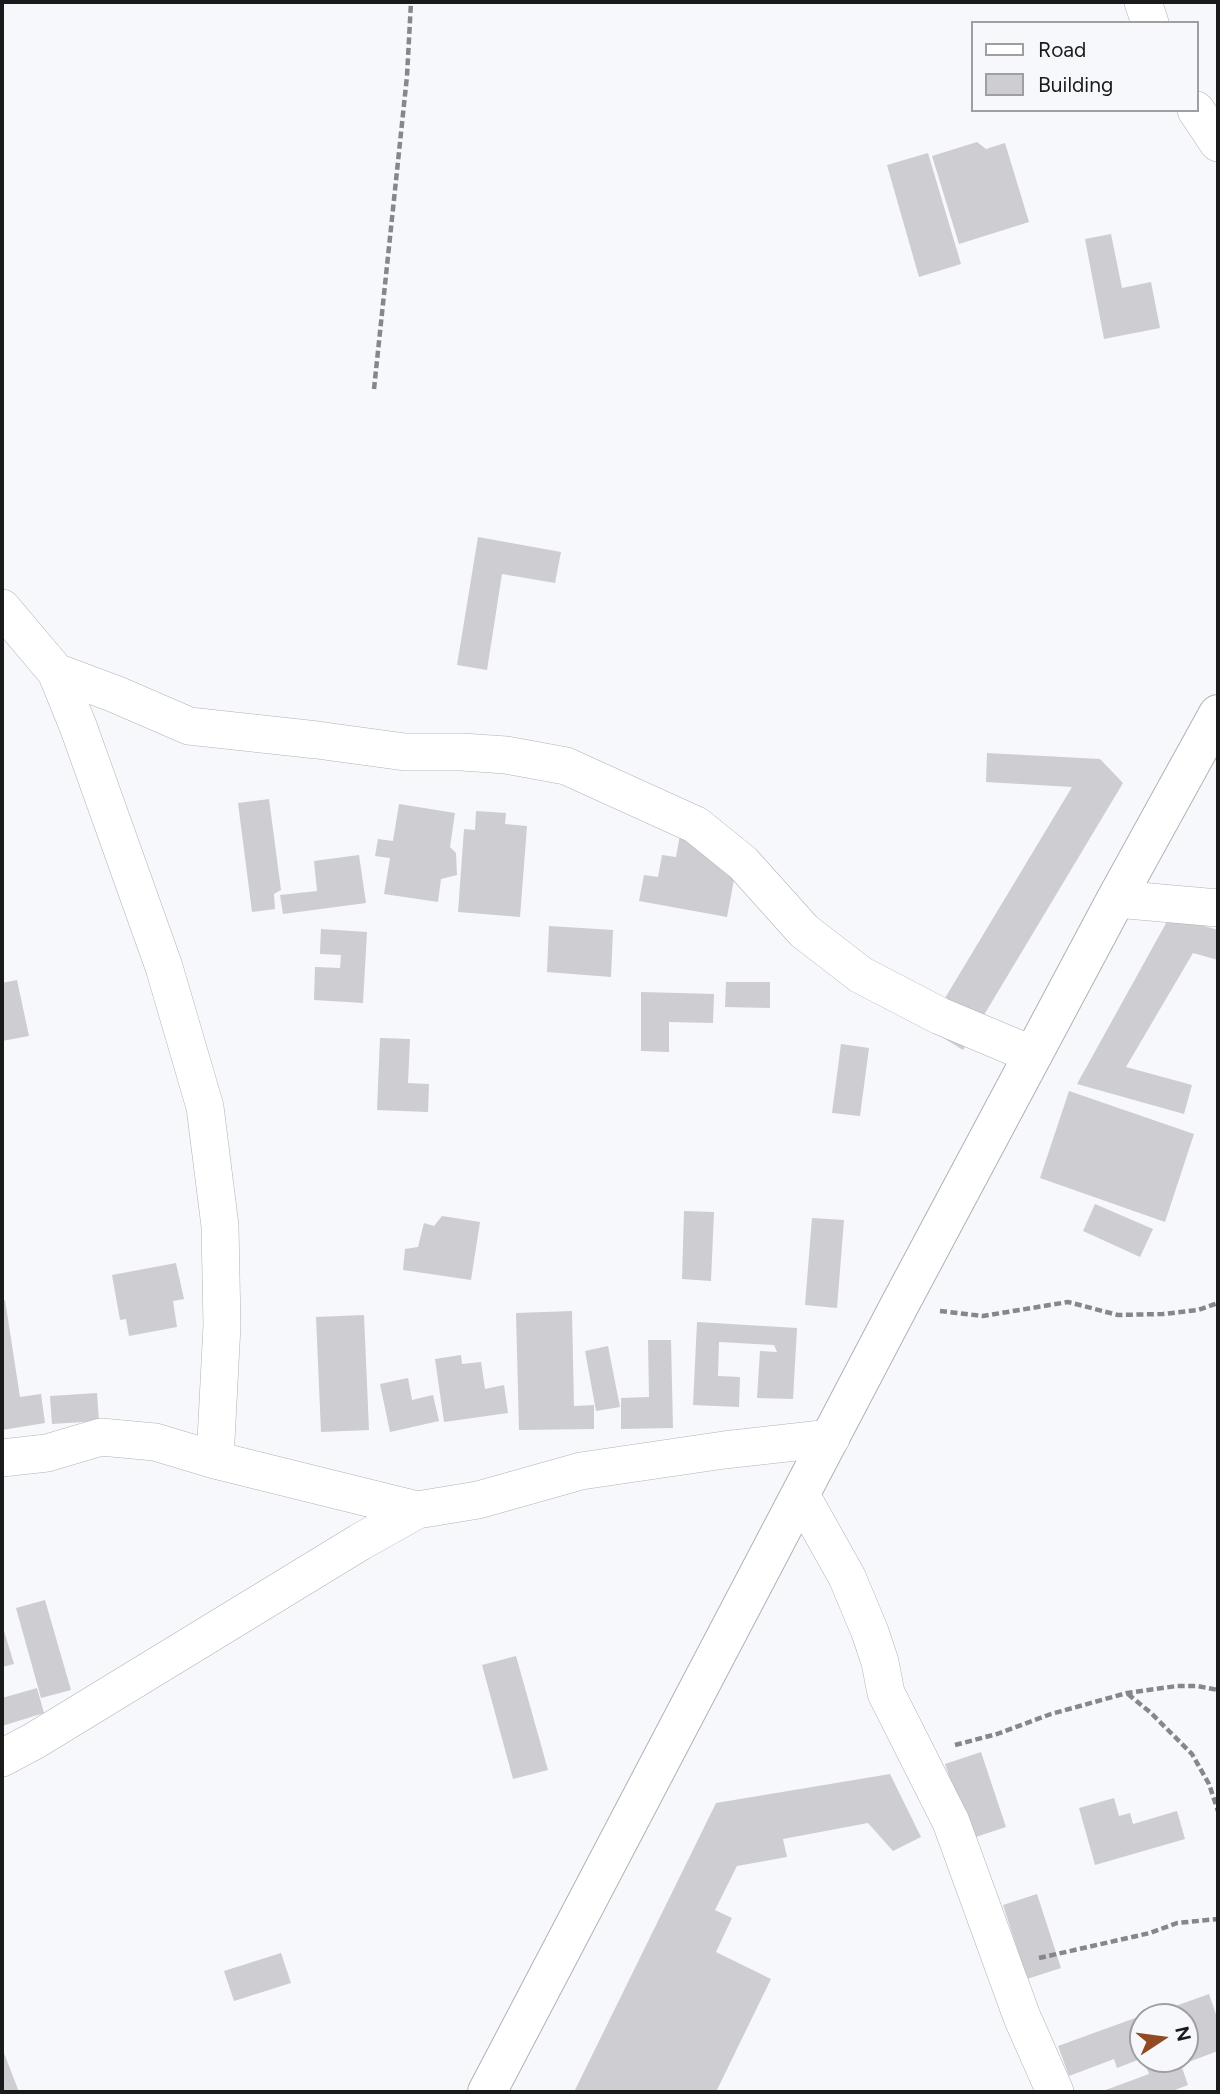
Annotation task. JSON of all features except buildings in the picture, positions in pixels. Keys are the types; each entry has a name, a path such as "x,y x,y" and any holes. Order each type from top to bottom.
{"street":[{"path":"1143,2 1149,21"},
{"path":"1197,112 1218,143"},
{"path":"2,608 56,672 78,726 164,967 205,1107 220,1226 222,1325 215,1460"},
{"path":"56,672 189,726 405,752 506,755 566,766 696,825 743,863 804,931 861,975 940,1016 1033,1055"},
{"path":"496,2089 899,1306 1218,714"},
{"path":"1116,899 1216,907"},
{"path":"2,1458 47,1453 101,1437 155,1442 215,1460 417,1510"},
{"path":"2,1758 417,1510 478,1500 581,1471 831,1438"},
{"path":"800,1495 847,1577 870,1632 886,1693 951,1822 1023,2017 1055,2092"}],"path":[{"path":"374,389 407,76 411,2"},
{"path":"899,1306 984,1316 1069,1302 1118,1315 1198,1310 1218,1303"},
{"path":"916,1755 997,1734 1051,1714 1127,1693 1177,1686 1218,1690"},
{"path":"1127,1693 1192,1754 1209,1784 1218,1811"},
{"path":"995,1940 1020,1957 1045,1958 1150,1933 1177,1923 1218,1919"}]}
